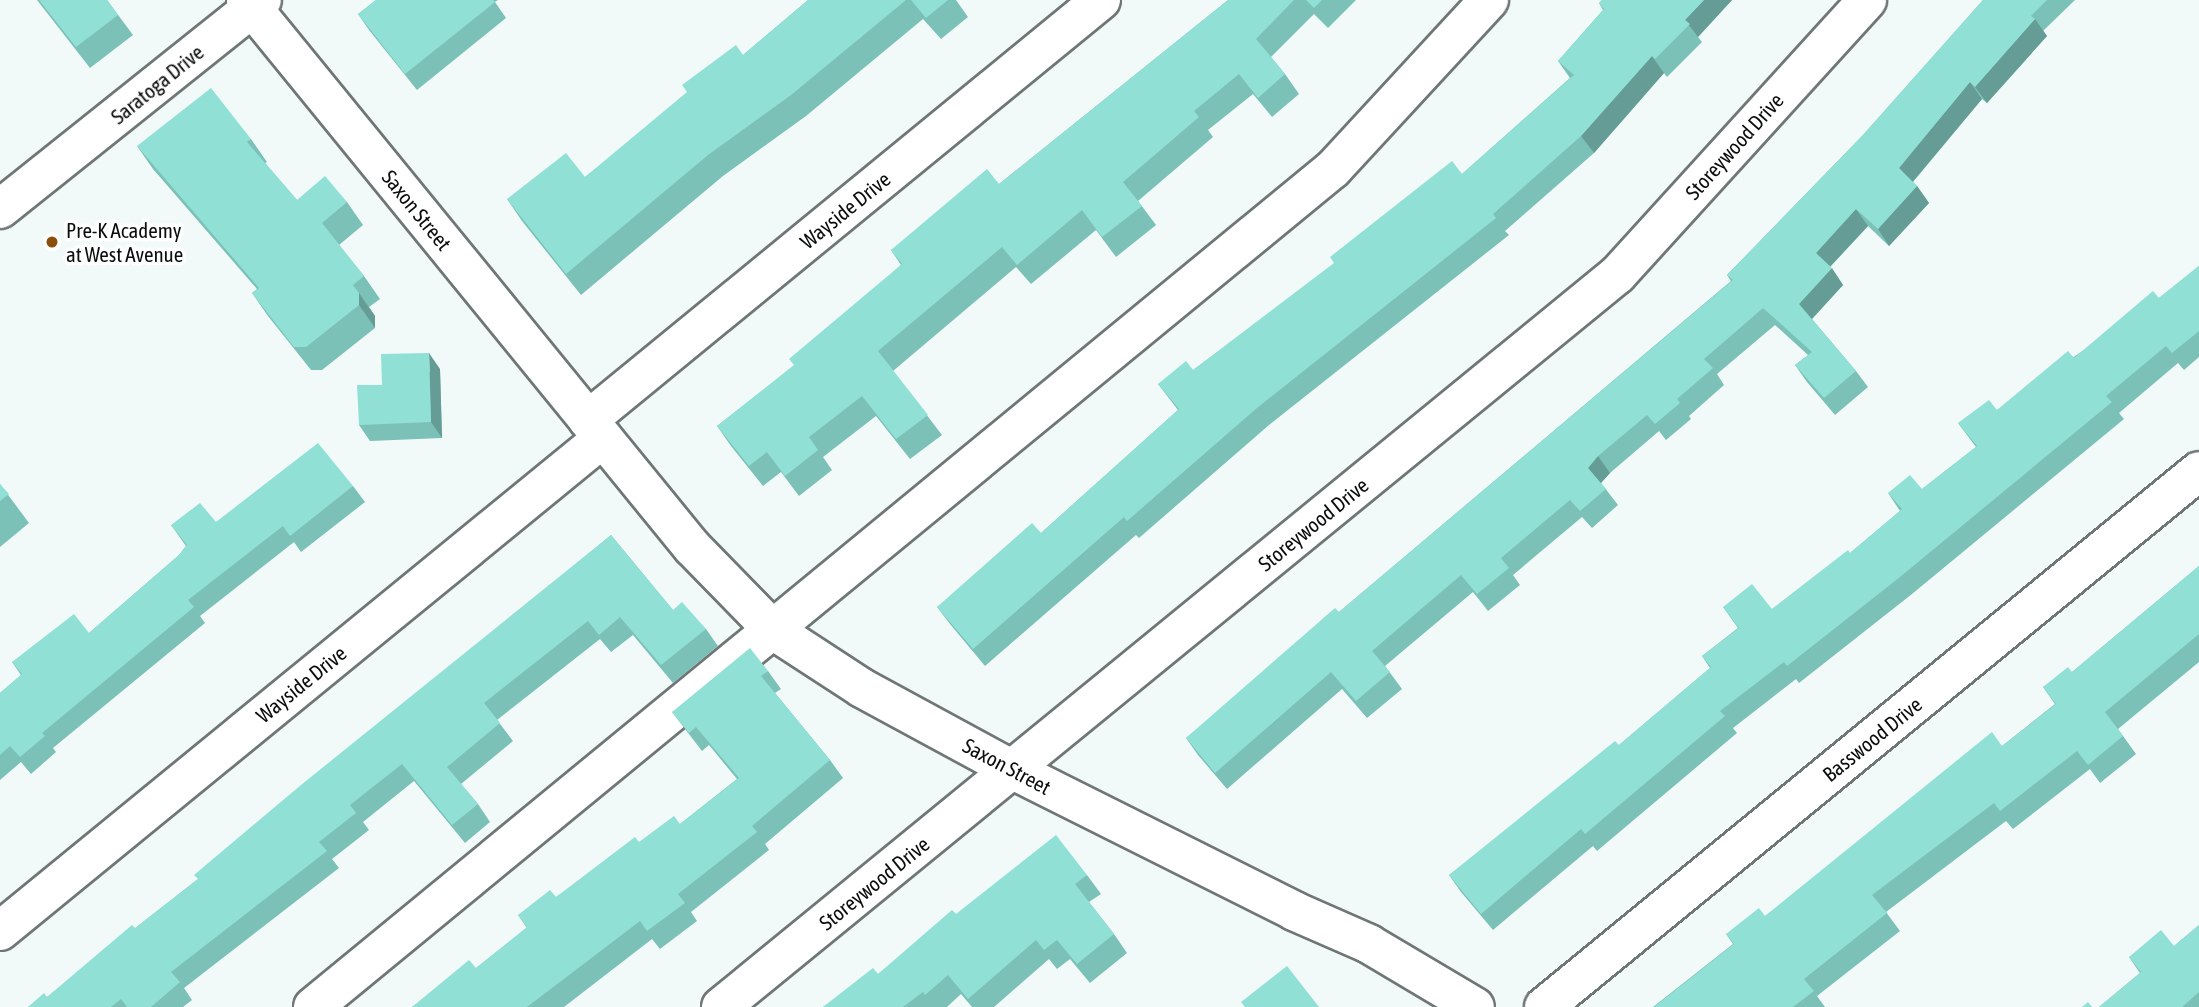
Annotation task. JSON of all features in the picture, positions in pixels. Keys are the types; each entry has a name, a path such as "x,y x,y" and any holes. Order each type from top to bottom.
{"street":[{"name":"Wayside Drive","path":"0,930 1101,0"},
{"path":"313,1007 1333,169 1489,0"},
{"name":"Storeywood Drive","path":"721,1007 1618,274 1867,0"},
{"name":"Saxon Street","path":"254,3 692,547 773,630 862,688 1013,770 1294,911 1369,944 1475,1007"},
{"name":"Saratoga Drive","path":"0,209 254,3"},
{"path":"0,217 0,236"},
{"name":"Basswood Drive","path":"1544,1007 2199,471"}],"building":[{"path":"39,0 107,0 118,15 76,47"},
{"path":"376,0 495,2 405,74 358,14"},
{"path":"808,0 906,0 791,95 708,155 566,274 507,199 566,153 585,177 687,92 682,85 736,45 743,55"},
{"path":"911,0 948,0 926,18"},
{"path":"1228,0 1294,0 1256,39 1285,74 1258,98 1239,74 1194,111 1199,117 1123,182 1142,206 1102,237 1082,210 1017,265 1002,247 878,351 928,415 896,439 862,396 809,437 818,450 785,476 767,452 749,466 717,426 794,365 789,359 902,264 891,250 987,169 999,184"},
{"path":"1306,0 1322,0 1314,8"},
{"path":"1602,0 1704,0 1685,20 1690,24 1655,59 1652,56 1581,136 1493,214 1496,218 1257,408 1127,521 1124,517 973,649 937,607 1032,523 1041,533 1179,409 1158,384 1186,361 1193,370 1334,263 1330,257 1452,161 1462,174 1574,75 1558,61 1604,9 1599,3"},
{"path":"1983,0 2047,0 2031,16 2035,19 1975,87 1970,82 1899,168 1917,186 1878,229 1856,209 1816,253 1832,268 1799,304 1856,371 1824,398 1795,365 1812,352 1763,308 1704,359 1713,368 1677,399 1680,403 1655,424 1647,415 1598,456 1588,468 1606,489 1580,511 1570,500 1501,558 1509,568 1477,594 1461,575 1372,651 1390,672 1356,701 1331,672 1215,773 1186,738 1335,608 1339,612 1733,280 1727,275 1863,135"},
{"path":"211,88 251,139 247,142 297,200 325,176 347,202 322,223 364,276 353,285 359,293 359,305 306,347 294,347 252,293 259,288 137,146"},
{"path":"2199,266 2199,331 2172,353 2166,346 2106,396 2112,402 1900,577 1787,666 1784,662 1720,711 1725,716 1585,834 1581,829 1481,914 1449,875 1615,741 1619,745 1711,667 1702,656 1739,628 1723,607 1752,584 1772,609 1848,550 1850,553 1902,509 1888,493 1910,475 1922,489 1977,446 1958,423 1989,400 1997,410 2068,351 2074,358 2153,291 2159,298"},
{"path":"429,353 431,422 359,425 357,385 382,385 381,354"},
{"path":"318,443 353,486 290,536 283,526 188,600 194,607 42,733 45,736 20,757 10,746 0,755 0,693 22,674 12,662 74,614 89,633 187,545 171,525 200,503 216,522"},
{"path":"0,484 9,494 0,501"},
{"path":"611,535 673,610 682,602 706,629 661,665 620,617 599,635 588,621 484,703 500,723 447,767 478,804 452,825 402,764 350,805 356,813 319,842 327,851 171,972 180,982 151,1007 127,1007 121,999 111,1007 28,1007 44,993 47,997 132,925 135,928 198,879 194,875 301,785"},
{"path":"2199,566 2199,634 2105,712 2123,736 2088,765 2077,751 2000,811 1994,803 1872,895 1887,913 1804,979 1814,991 1793,1007 1654,1007 1734,944 1726,934 1759,908 1765,916 1992,732 2002,746 2056,704 2043,687 2068,667 2072,672"},
{"path":"750,648 768,671 761,676 830,760 752,826 757,832 678,894 685,903 647,931 640,921 527,1007 412,1007 469,960 476,968 527,927 518,915 550,890 556,897 635,837 639,842 674,816 680,824 739,778 696,727 689,733 672,712"},
{"path":"1056,835 1087,875 1075,884 1114,934 1077,964 1057,940 1044,950 1036,940 968,999 948,975 925,995 923,992 903,1007 823,1007 873,968 878,974 952,910 956,914"},
{"path":"2199,925 2199,992 2182,1007 2099,1007 2141,972 2129,957 2161,930 2174,946"},
{"path":"1287,966 1319,1007 1245,1007 1241,1002"}],"place":[{"name":"Pre-K Academy at West Avenue","path":"52,242"}]}
